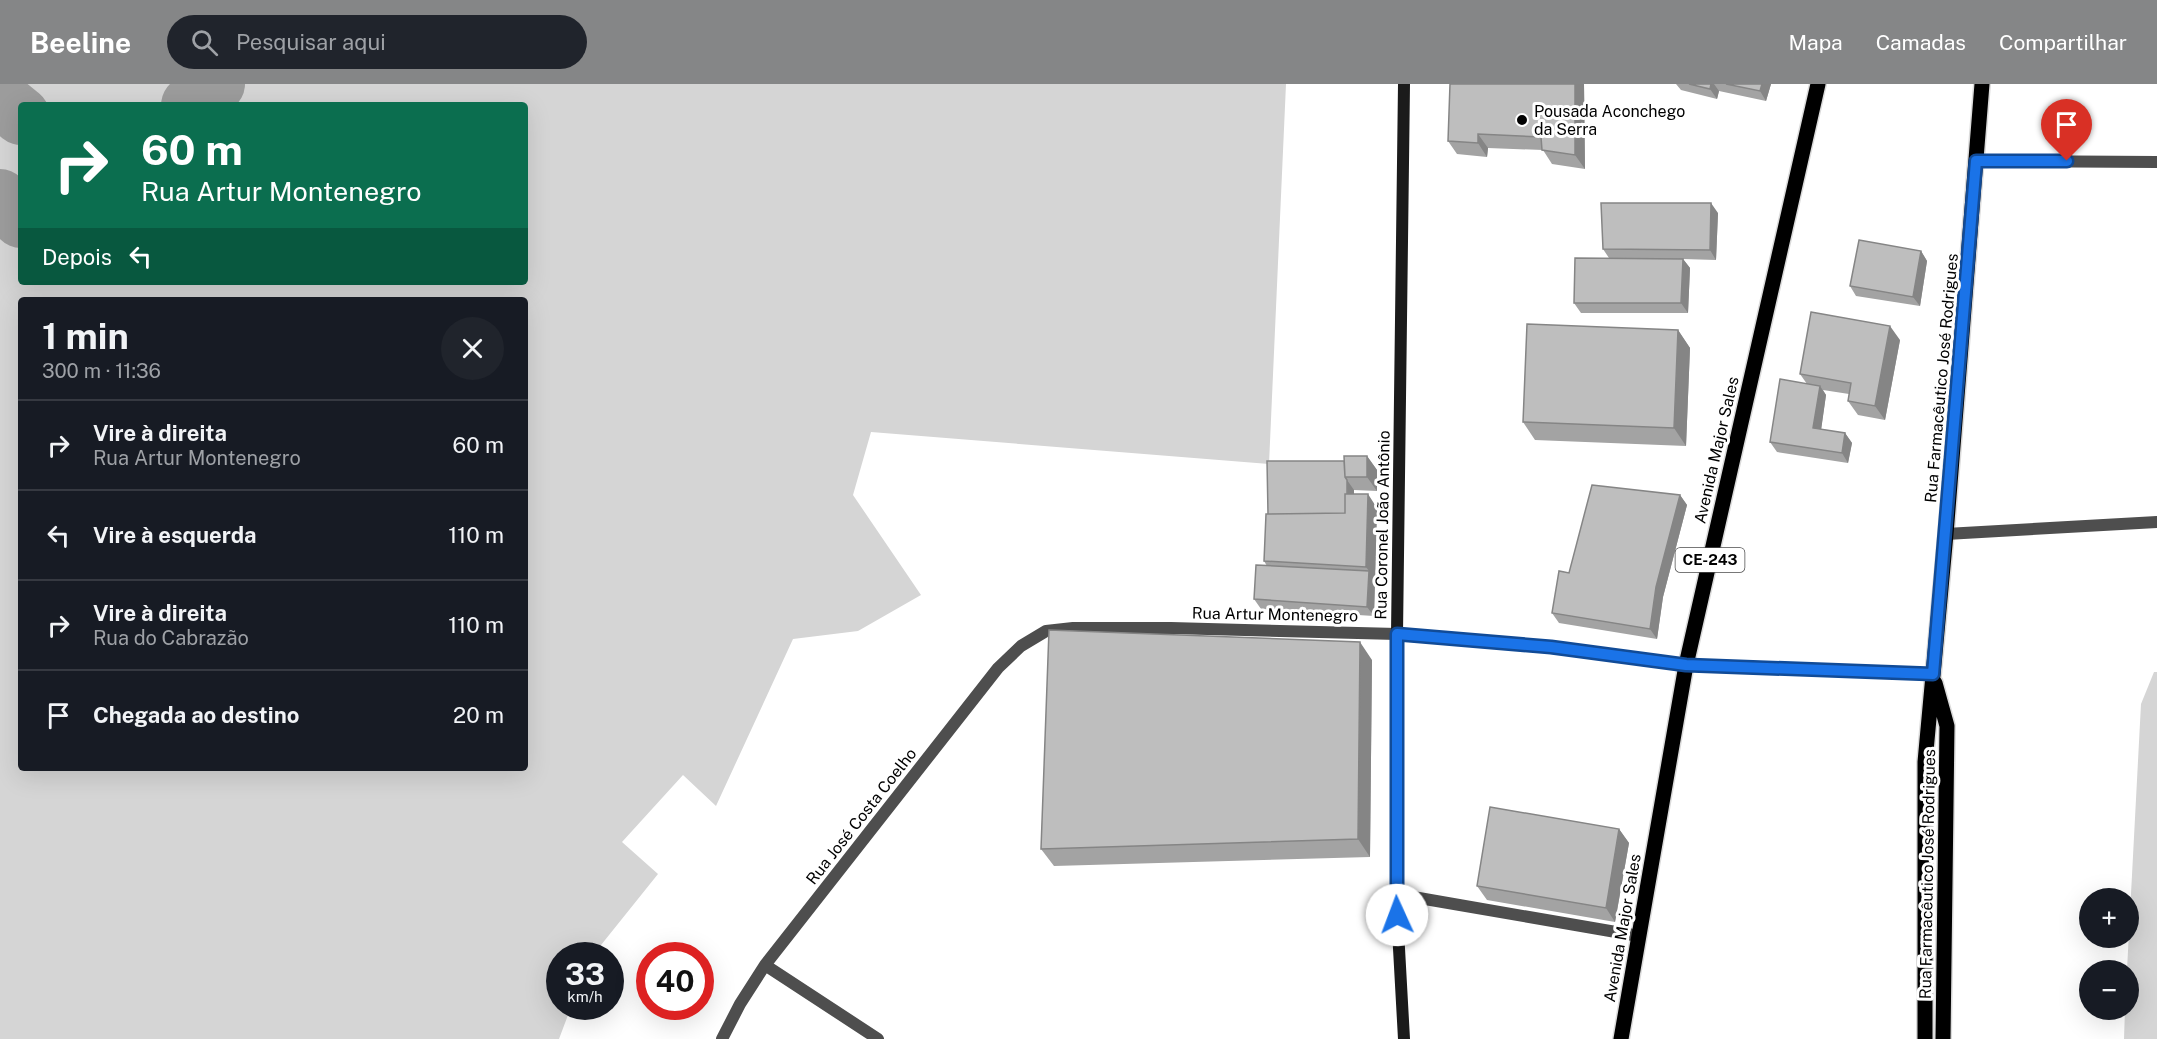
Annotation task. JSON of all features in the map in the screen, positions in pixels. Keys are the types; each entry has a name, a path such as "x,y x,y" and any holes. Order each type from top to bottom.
{"main road":[{"name":"Avenida Major Sales","path":"1621,1039 1686,665 1818,84"},
{"name":"Rua Farmacêutico José Rodrigues","path":"1925,1039 1925,762 1946,534 1982,84"},
{"name":"Rua Farmacêutico José Rodrigues","path":"1933,674 1947,726 1943,1039"}],"street":[{"name":"Rua Coronel João Antônio","path":"1404,84 1396,894 1404,1039"},
{"path":"1976,161 2157,162"},
{"path":"1946,534 2157,522"},
{"name":"Rua Artur Montenegro","path":"1046,631 1073,628 1160,628 1397,634 1551,647 1686,665 1933,674"},
{"name":"Rua José Costa Coelho","path":"722,1039 740,1004 765,965 998,668 1021,646 1046,631"},
{"path":"1396,894 1639,936"},
{"path":"765,965 878,1039"}],"shaded area":[{"path":"0,84 1286,84 1269,464 871,432 853,495 921,595 858,631 793,639 716,806 683,775 622,842 658,874 603,942 546,942 546,1020 566,1020 559,1039 0,1039"},
{"path":"2154,672 2157,672 2157,1039 2124,1039 2125,1020 2139,1020 2139,960 2128,960 2128,948 2139,948 2139,888 2131,888 2141,704"}],"building":[{"name":"Pousada Aconchego da Serra","path":"1450,84 1575,84 1575,155 1542,150 1541,137 1478,134 1478,143 1448,141"},
{"path":"1689,84 1711,84 1710,89"},
{"path":"1726,84 1762,84 1760,91"},
{"path":"1601,203 1711,203 1710,250 1603,249"},
{"path":"1859,240 1921,251 1913,297 1850,286"},
{"path":"1575,258 1683,259 1681,303 1574,303"},
{"path":"1811,312 1890,326 1875,406 1848,401 1851,383 1800,374"},
{"path":"1527,324 1678,330 1674,428 1523,422"},
{"path":"1780,379 1820,386 1813,428 1845,433 1842,453 1770,442"},
{"path":"1344,456 1367,456 1367,477 1345,477"},
{"path":"1267,461 1344,461 1347,480 1345,513 1268,514"},
{"path":"1592,485 1680,495 1656,587 1650,629 1552,613 1559,571 1569,573"},
{"path":"1345,494 1368,494 1366,567 1264,561 1266,514 1345,513"},
{"path":"1256,565 1369,571 1367,607 1254,599"},
{"path":"1049,630 1360,642 1358,839 1041,849"},
{"path":"1490,807 1619,829 1606,908 1477,886"}],"waterway":[{"path":"194,102 216,84"},
{"path":"0,99 18,114"},
{"path":"0,198 18,216"}],"place":[{"name":"Pousada Aconchego da Serra","path":"1522,120"}],"route":[{"path":"1397,915 1397,634 1551,647 1686,665 1933,674 1976,161 2067,161"}]}
